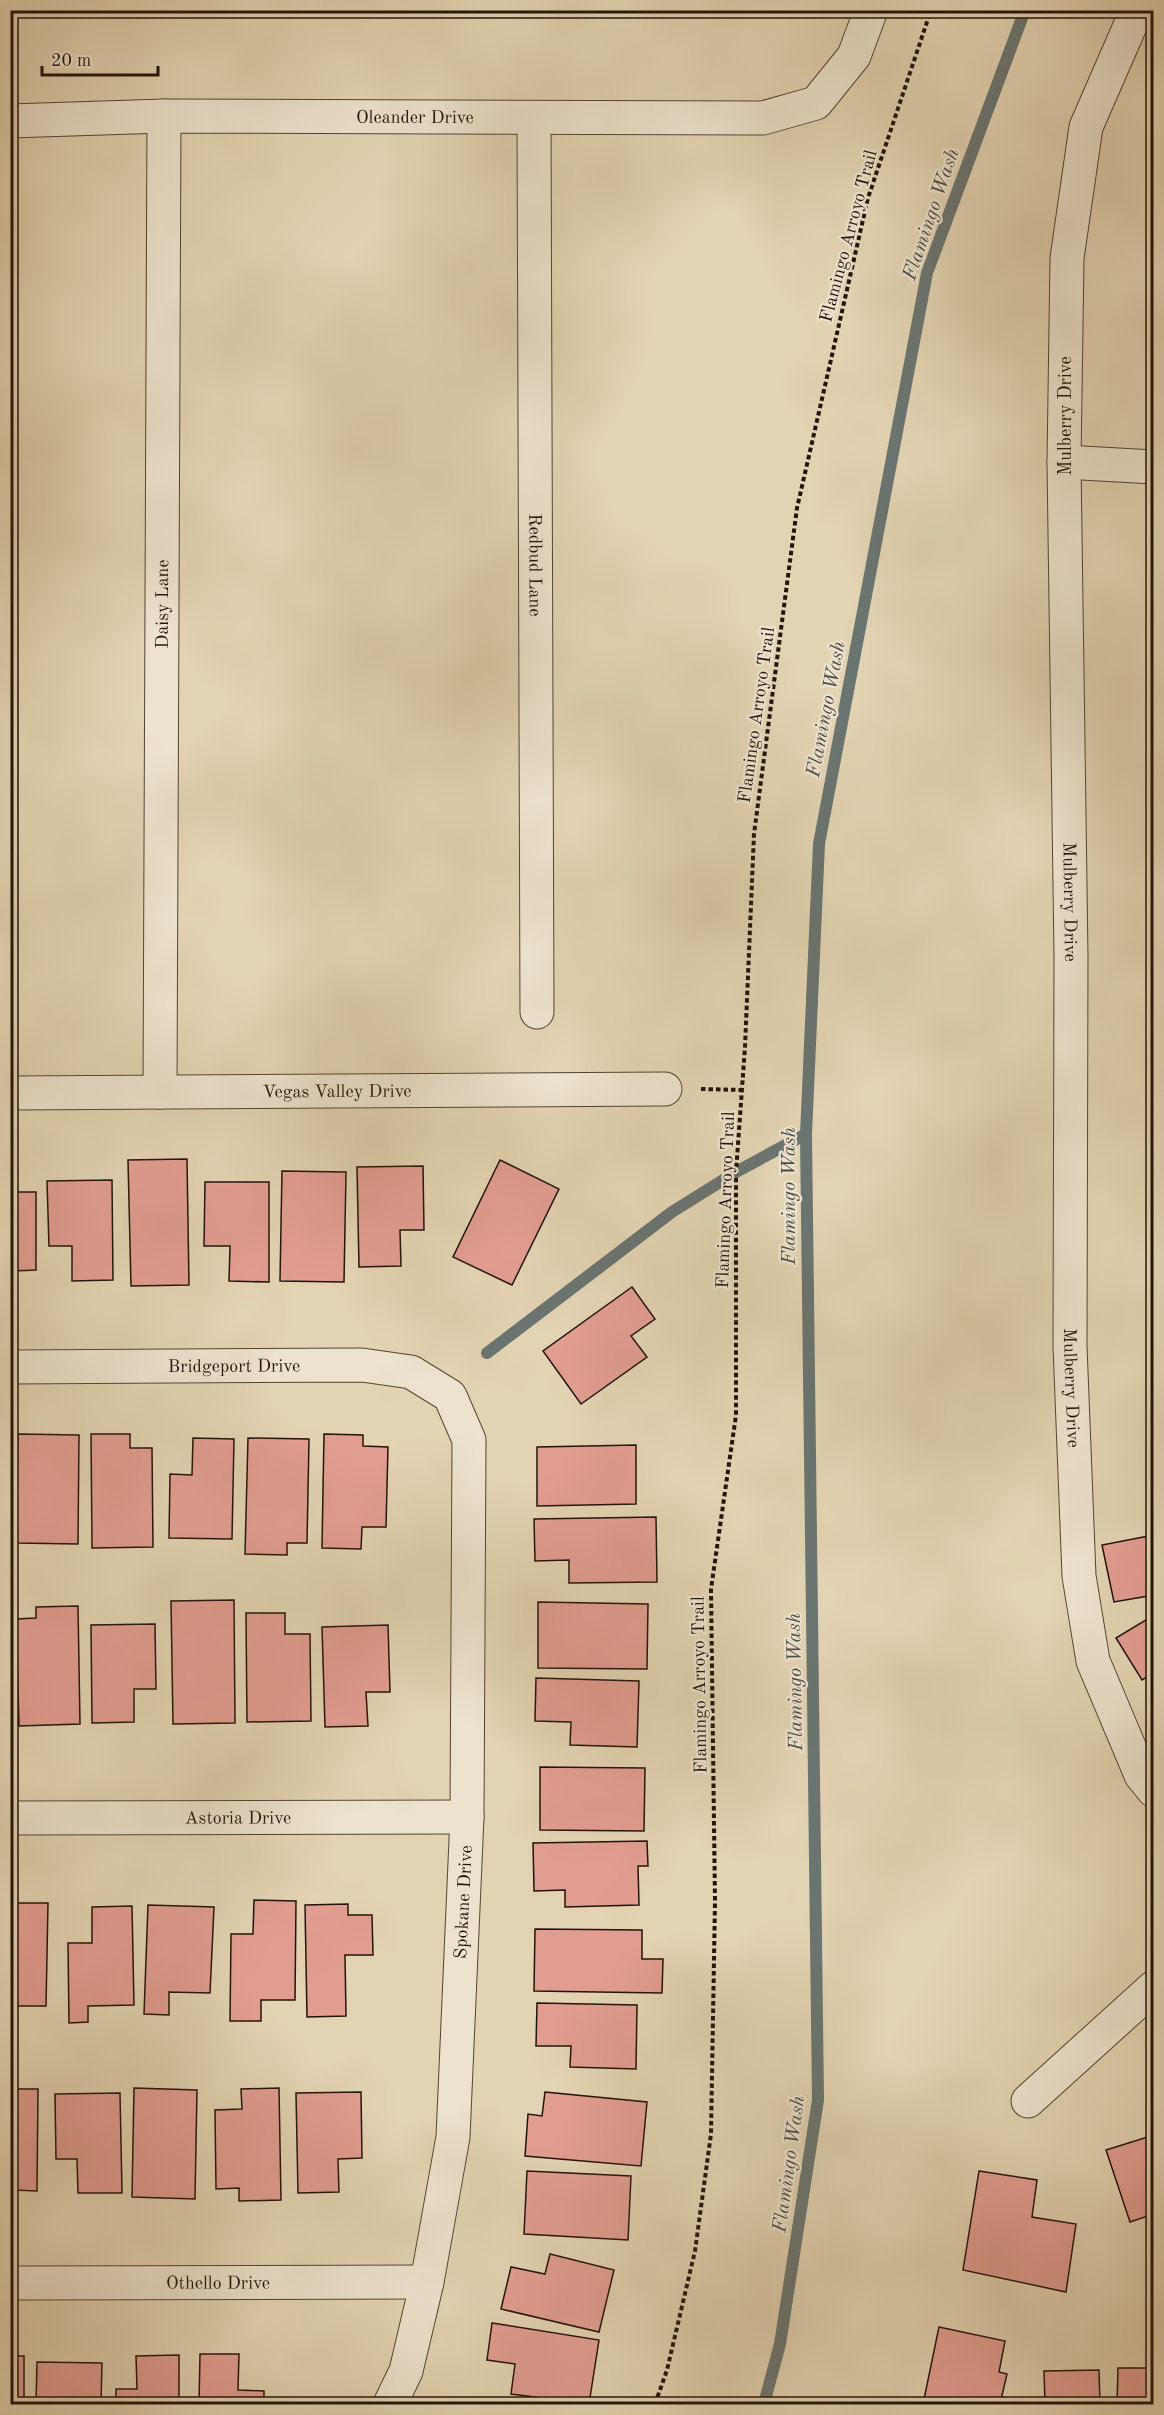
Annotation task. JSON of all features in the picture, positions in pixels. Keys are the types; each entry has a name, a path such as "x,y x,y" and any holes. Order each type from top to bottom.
{"street":[{"name":"Oleander Drive","path":"10,121 164,116 763,118 816,103 854,56 872,10"},
{"name":"Mulberry Drive","path":"1137,10 1086,127 1066,258 1064,462 1071,956 1070,1346 1079,1576 1093,1661 1141,1775 1154,1791"},
{"name":"Daisy Lane","path":"160,1092 164,116"},
{"name":"Redbud Lane","path":"534,118 537,1012"},
{"path":"1064,462 1154,467"},
{"name":"Vegas Valley Drive","path":"10,1093 665,1089"},
{"name":"Bridgeport Drive","path":"10,1367 362,1365 411,1371 450,1396"},
{"name":"Spokane Drive","path":"390,2404 406,2371 428,2282 453,2137 467,1817 469,1440 450,1396"},
{"name":"Astoria Drive","path":"10,1818 467,1817"},
{"path":"1028,2101 1154,1987"},
{"name":"Othello Drive","path":"10,2283 428,2282"}],"path":[{"name":"Flamingo Arroyo Trail","path":"655,2404 667,2370 695,2251 711,2134 715,1901 711,1589 736,1415 736,1172 746,1047 754,834 797,508 868,198 931,10"}],"building":[{"path":"187,1159 189,1285 131,1286 128,1160"},
{"path":"500,1160 559,1189 512,1285 453,1257"},
{"path":"423,1166 424,1230 400,1230 401,1266 359,1267 357,1167"},
{"path":"282,1171 346,1172 344,1282 280,1281"},
{"path":"112,1180 113,1280 72,1281 72,1246 49,1246 47,1181"},
{"path":"205,1182 269,1182 269,1282 229,1281 230,1246 204,1246"},
{"path":"10,1192 36,1192 36,1270 13,1271 13,1282 10,1282"},
{"path":"632,1287 655,1319 631,1336 647,1357 581,1404 543,1351"},
{"path":"18,1434 79,1435 78,1544 16,1543"},
{"path":"91,1434 130,1434 130,1448 152,1448 153,1547 92,1548"},
{"path":"324,1434 363,1435 363,1446 388,1447 386,1527 362,1527 361,1549 322,1548"},
{"path":"193,1438 234,1439 232,1539 169,1538 170,1474 192,1475"},
{"path":"248,1438 309,1439 307,1543 287,1543 287,1555 245,1554"},
{"path":"636,1445 636,1504 537,1506 537,1447"},
{"path":"656,1517 657,1582 569,1583 569,1560 535,1561 534,1519"},
{"path":"1154,1535 1154,1595 1114,1602 1102,1545"},
{"path":"234,1600 235,1723 173,1724 171,1601"},
{"path":"538,1602 648,1604 647,1669 538,1668"},
{"path":"78,1606 80,1724 19,1726 16,1619 36,1618 36,1607"},
{"path":"246,1613 285,1613 285,1634 310,1634 311,1721 247,1722"},
{"path":"1154,1615 1154,1673 1142,1680 1116,1638"},
{"path":"155,1624 156,1689 134,1689 134,1722 92,1723 91,1625"},
{"path":"388,1625 390,1692 366,1692 368,1726 325,1727 322,1627"},
{"path":"536,1678 639,1681 637,1747 570,1745 571,1722 535,1721"},
{"path":"540,1767 645,1768 644,1831 540,1830"},
{"path":"647,1841 648,1866 638,1866 639,1905 565,1907 565,1890 534,1891 533,1843"},
{"path":"254,1900 296,1901 295,2000 261,2000 261,2021 230,2021 231,1934 253,1934"},
{"path":"10,1903 48,1903 46,2006 10,2006"},
{"path":"348,1904 348,1915 372,1915 373,1955 345,1955 346,2016 307,2017 305,1905"},
{"path":"148,1905 214,1907 210,1993 169,1992 169,2015 144,2014"},
{"path":"132,1906 134,2005 88,2006 88,2022 69,2023 68,1943 92,1943 92,1907"},
{"path":"535,1929 642,1930 642,1959 663,1959 662,1993 534,1991"},
{"path":"537,2003 637,2005 636,2069 570,2067 571,2046 536,2046"},
{"path":"134,2088 197,2090 195,2199 132,2197"},
{"path":"279,2088 281,2200 239,2201 239,2188 216,2189 215,2110 242,2109 241,2089"},
{"path":"10,2089 38,2089 37,2191 13,2190 13,2203 10,2203"},
{"path":"361,2092 362,2158 338,2159 339,2192 298,2193 296,2093"},
{"path":"545,2092 647,2102 641,2166 525,2156 528,2114 542,2116"},
{"path":"120,2093 122,2193 78,2193 77,2159 56,2159 55,2094"},
{"path":"1154,2135 1154,2214 1130,2222 1106,2150"},
{"path":"527,2171 631,2176 628,2240 524,2234"},
{"path":"979,2171 1037,2180 1032,2217 1076,2224 1066,2292 963,2270"},
{"path":"550,2254 614,2270 599,2332 501,2309 511,2267 545,2274"},
{"path":"492,2323 599,2340 589,2404 511,2394 515,2364 487,2360"},
{"path":"939,2327 1005,2341 999,2372 1007,2374 1000,2404 923,2404"},
{"path":"200,2354 239,2354 238,2390 264,2391 264,2404 199,2404"},
{"path":"179,2355 179,2404 116,2404 116,2389 137,2389 136,2356"},
{"path":"10,2356 24,2356 24,2404 10,2404"},
{"path":"37,2362 102,2363 101,2404 36,2404"},
{"path":"1118,2368 1154,2368 1154,2404 1117,2404"},
{"path":"1099,2370 1100,2404 1045,2404 1044,2371"}],"waterway":[{"name":"Flamingo Wash","path":"764,2404 780,2344 818,2100 806,1134 819,844 927,273 1025,10"},
{"path":"487,1353 672,1212 736,1172 806,1134"}]}
